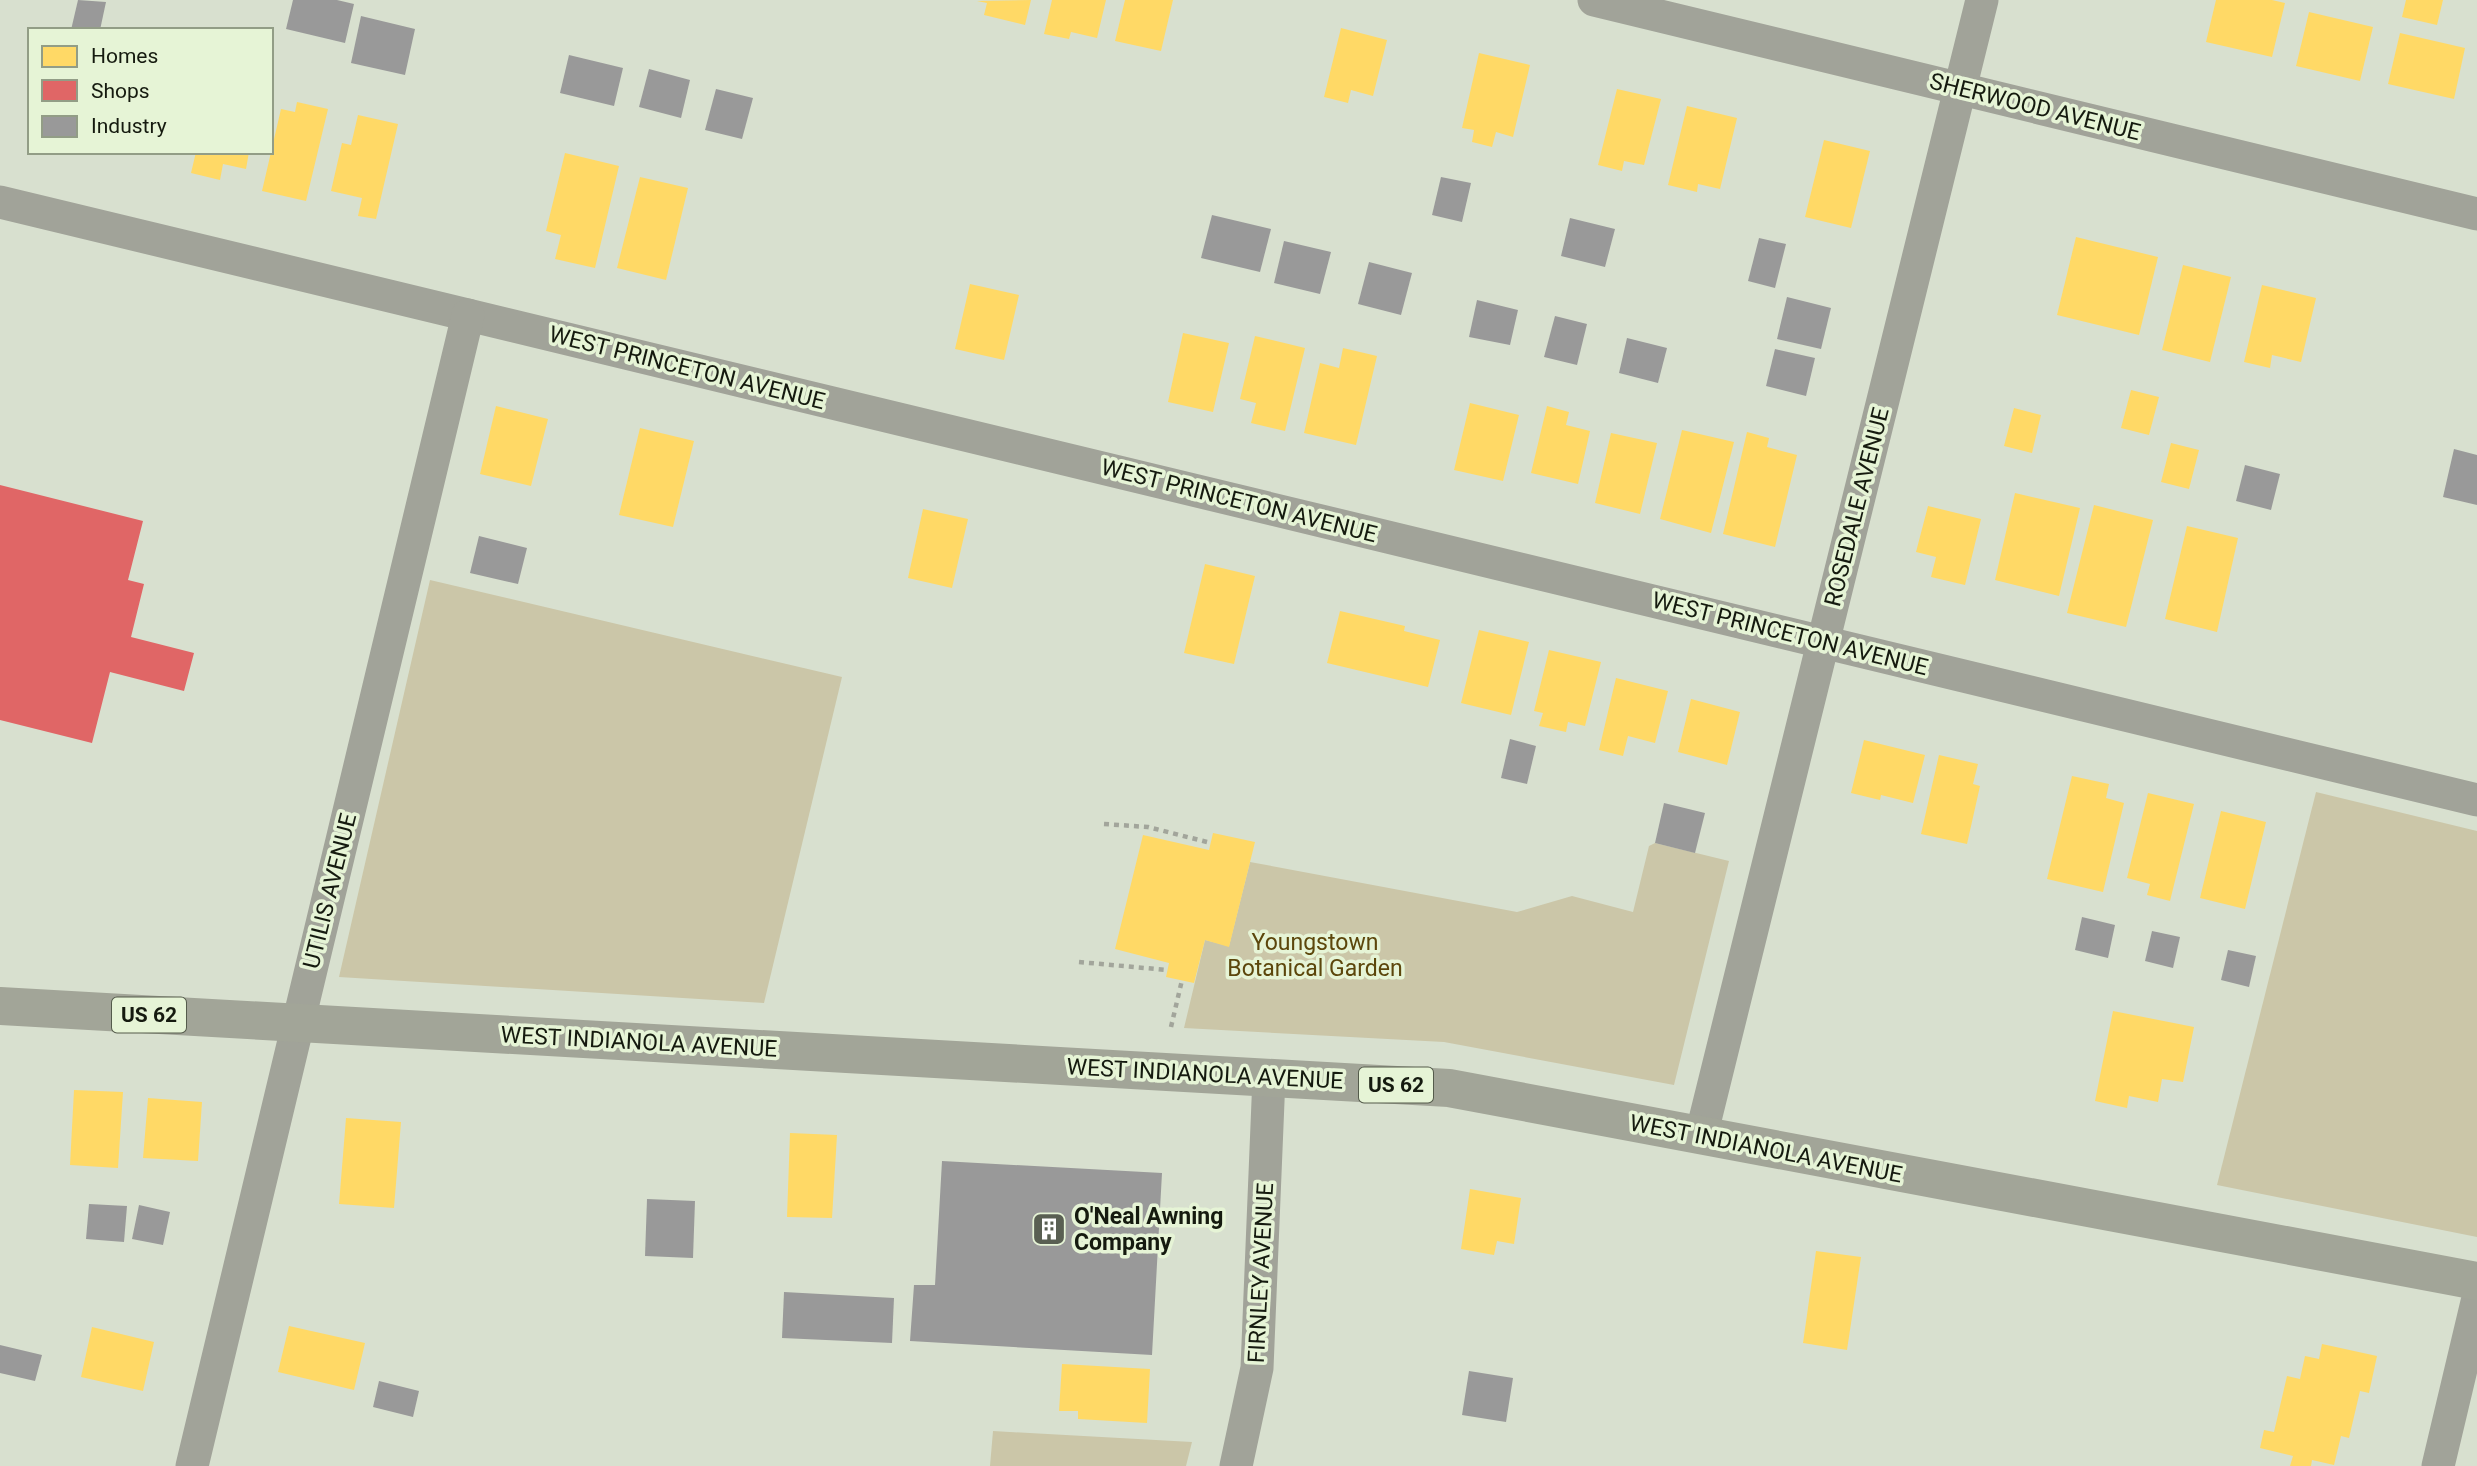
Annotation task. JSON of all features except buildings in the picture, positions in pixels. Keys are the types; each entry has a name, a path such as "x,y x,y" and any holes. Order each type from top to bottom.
{"main road":[{"name":"WEST INDIANOLA AVENUE","path":"0,1006 1450,1088 2477,1281"}],"street":[{"name":"SHERWOOD AVENUE","path":"1594,0 2477,214"},
{"name":"ROSEDALE AVENUE","path":"1701,1136 1982,0"},
{"name":"WEST PRINCETON AVENUE","path":"0,202 2477,800"},
{"name":"UTILIS AVENUE","path":"191,1466 468,315"},
{"name":"FIRNLEY AVENUE","path":"1236,1466 1257,1368 1269,1077"},
{"path":"2438,1466 2477,1302"}],"path":[{"path":"1104,824 1148,827 1211,843"},
{"path":"1079,962 1167,970"},
{"path":"1171,1027 1182,980"}],"green space":[{"path":"430,580 842,677 764,1003 339,977"},
{"path":"2316,792 2477,831 2477,1237 2217,1185"},
{"name":"Youngstown Botanical Garden","path":"1655,843 1729,861 1674,1085 1444,1042 1184,1028 1205,940 1229,946 1250,862 1517,912 1572,896 1633,912 1649,846"},
{"path":"993,1431 1192,1442 1186,1466 990,1466"}],"place":[{"name":"O'Neal Awning Company","path":"1049,1229"}]}
